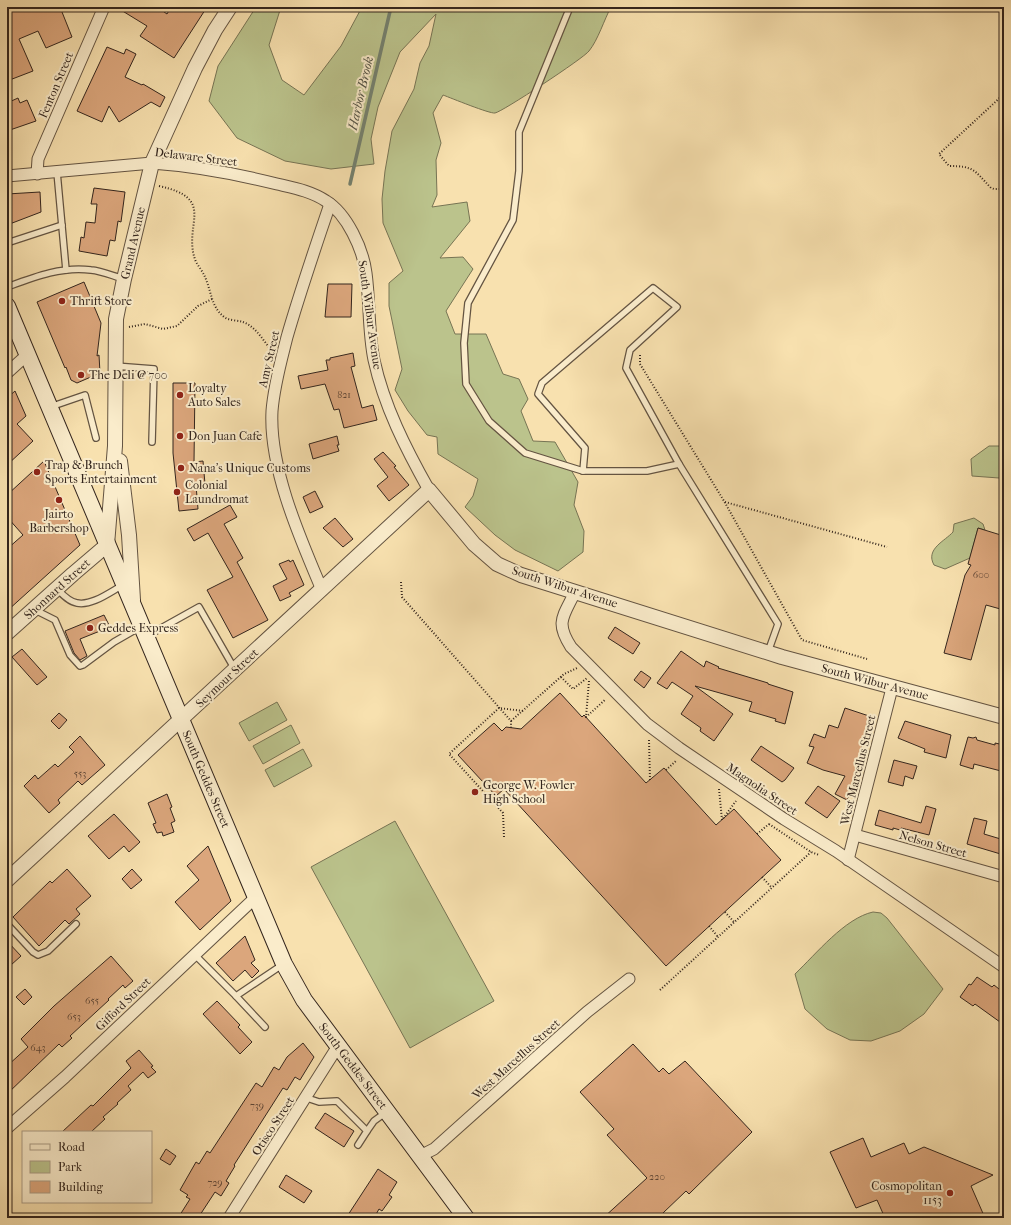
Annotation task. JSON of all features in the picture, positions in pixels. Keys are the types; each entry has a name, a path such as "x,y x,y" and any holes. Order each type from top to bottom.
{"main road":[{"name":"South Geddes Street","path":"7,306 284,964 304,1000 466,1218"}],"street":[{"name":"Fenton Street","path":"37,174 38,160 104,7"},
{"name":"Grand Avenue","path":"107,545 115,446 114,366 116,319 124,279 152,163 195,68 215,30 230,7"},
{"name":"Delaware Street","path":"7,176 152,163 172,164 250,177 305,191 330,204"},
{"name":"South Wilbur Avenue","path":"330,204 353,232 358,244 366,272 368,316 374,359 382,391 405,447 429,490 474,544 497,564 521,575 768,652 892,688 1004,717"},
{"name":"Amy Street","path":"322,590 303,546 284,492 275,444 272,412 279,367 293,316 330,204"},
{"path":"7,373 28,354"},
{"path":"115,446 119,455 129,535 133,604"},
{"name":"Seymour Street","path":"7,880 429,490"},
{"name":"Shonnard Street","path":"7,633 56,588 107,545"},
{"name":"Magnolia Street","path":"575,592 562,620 562,633 571,647 647,724 784,819 848,860 1004,967"},
{"name":"West Marcellus Street","path":"848,860 892,688"},
{"name":"Nelson Street","path":"855,835 1004,877"},
{"name":"Gifford Street","path":"7,1128 65,1077 256,897"},
{"name":"West Marcellus Street","path":"420,1156 434,1149 587,1012 629,979"},
{"name":"Otisco Street","path":"229,1218 307,1098 338,1046"}],"lane":[{"path":"570,7 519,132 519,171 513,220 468,303 464,343 466,384 489,421 525,453 583,471 647,471 679,464"},
{"path":"57,172 66,270"},
{"path":"7,243 62,225"},
{"path":"7,287 42,274 66,270 92,270 124,279"},
{"path":"583,471 585,448 538,394 542,383 653,288 677,307 630,350 626,368 679,464 778,624 768,652"},
{"path":"114,366 154,369 152,442"},
{"path":"50,407 86,395 96,438"},
{"path":"56,588 68,599 76,603 83,603 92,601 124,584"},
{"path":"33,610 55,620 70,656 80,666 114,642 144,631 199,607 235,670"},
{"path":"7,924 33,952 38,955 48,951 76,924"},
{"path":"194,954 236,996 265,1028"},
{"path":"236,996 284,964"},
{"path":"307,1098 319,1102 337,1101 367,1131"},
{"path":"358,1145 374,1121 387,1112"}],"path":[{"path":"1004,94 939,154 949,166 968,166 975,171 991,188 1004,189"},
{"path":"159,186 181,192 191,202 195,218 191,246 196,262 205,277 212,299 222,315 252,327 272,351"},
{"path":"128,327 145,324 163,329 177,326 198,306 212,299"},
{"path":"640,355 640,364 724,501 802,640 867,659"},
{"path":"724,501 887,547"},
{"path":"401,582 402,597 511,721 511,728"},
{"path":"511,721 561,677 578,668"},
{"path":"561,677 573,689 589,678 586,718 606,699"},
{"path":"499,708 522,711"},
{"path":"499,708 449,754 503,813 504,837"},
{"path":"649,739 650,780"},
{"path":"666,770 678,759"},
{"path":"719,789 722,820 736,801"},
{"path":"757,834 769,824"},
{"path":"660,990 811,852 822,856"},
{"path":"762,878 772,888"},
{"path":"725,912 734,922"},
{"path":"709,926 718,937"}],"green space":[{"path":"256,7 281,7 269,45 282,80 304,95 341,46 362,7 611,7 595,41 584,56 512,104 495,113 492,113 443,95 433,113 441,143 436,160 437,195 432,207 467,202 470,221 440,258 463,257 473,269 446,311 455,334 486,334 503,374 519,379 528,399 521,411 533,441 555,442 578,482 574,505 584,531 583,552 558,571 515,550 495,535 465,507 473,496 478,479 438,454 437,437 427,435 408,411 395,390 402,369 389,306 389,283 403,271 383,223 382,199 385,171 392,131 414,89 420,63 429,46 436,14 400,52 378,107 371,139 374,164 331,169 285,161 237,138 209,101 218,66"},
{"path":"989,446 1004,446 1004,482 999,478 972,476 971,459"},
{"path":"974,518 983,524 985,530 978,528 970,558 945,569 934,565 932,554 937,546 953,532 954,524"},
{"path":"277,702 287,720 249,741 239,723"},
{"path":"291,725 300,743 263,764 253,746"},
{"path":"303,749 312,766 274,787 265,770"},
{"path":"395,821 494,1001 410,1048 311,867"},
{"path":"873,912 881,913 887,918 943,989 924,1014 900,1031 871,1041 850,1040 827,1029 805,1009 795,974 831,938 852,921"}],"building":[{"path":"7,7 60,7 72,37 46,48 38,31 19,39 33,71 7,81 7,43 10,42 7,34"},
{"path":"116,7 157,7 167,14 171,7 207,7 174,58 140,36 147,26"},
{"path":"107,47 124,54 126,49 136,54 125,77 142,85 143,84 165,97 160,107 151,102 119,122 109,106 102,122 77,111"},
{"path":"18,98 20,103 27,100 36,121 7,131 7,103"},
{"path":"94,188 125,192 121,222 118,221 115,241 110,240 107,256 79,251 81,237 84,238 86,222 95,223 97,204 91,204"},
{"path":"40,192 41,212 7,225 7,194"},
{"path":"84,282 101,323 97,356 99,355 100,373 77,383 71,380 66,367 65,368 37,302"},
{"path":"328,284 352,284 351,317 325,317"},
{"path":"353,353 355,366 351,367 362,408 373,405 377,420 344,428 339,409 334,410 325,384 301,389 298,376 328,370 326,360"},
{"path":"173,383 195,383 194,462 203,461 205,484 196,485 198,509 179,511 173,453"},
{"path":"15,391 26,416 17,424 33,441 7,465 7,398"},
{"path":"337,436 339,451 313,459 309,444"},
{"path":"383,452 396,466 394,467 409,485 389,501 377,486 388,477 374,459"},
{"path":"44,461 80,545 7,611 7,549 23,535 7,517 7,495"},
{"path":"315,491 323,507 310,513 303,497"},
{"path":"230,505 237,517 224,524 243,558 237,562 268,620 233,638 207,590 233,577 208,533 194,541 187,529"},
{"path":"335,518 353,539 343,547 323,528"},
{"path":"978,528 1004,536 1004,610 986,605 971,660 944,653 965,575 971,565 968,564"},
{"path":"289,560 290,562 293,560 304,585 289,593 291,596 280,601 273,586 287,579 279,564"},
{"path":"104,615 110,627 80,639 87,656 80,660 74,653 65,631"},
{"path":"615,627 640,643 633,654 608,638"},
{"path":"22,649 47,677 37,685 12,657"},
{"path":"681,651 704,667 706,661 719,667 718,668 793,692 785,724 775,721 776,719 749,711 752,702 695,686 733,714 714,741 700,731 701,728 681,714 693,696 672,682 667,689 657,683"},
{"path":"641,671 651,678 644,688 634,680"},
{"path":"560,693 582,717 584,715 646,783 664,768 716,825 734,809 781,860 666,966 504,789 496,796 458,755 494,723 502,731 506,727 521,729"},
{"path":"845,708 869,716 851,791 847,800 835,794 845,776 823,770 807,763 814,747 809,746 814,734 825,738 829,725 838,728"},
{"path":"59,713 67,720 59,729 51,721"},
{"path":"905,721 951,735 946,758 924,752 925,749 898,738"},
{"path":"80,736 105,765 82,785 78,781 58,800 60,803 49,813 24,786 35,775 38,779 55,764 58,767 74,752 69,747"},
{"path":"968,737 976,737 977,740 995,745 995,743 1004,745 1004,760 1001,771 974,764 973,769 960,765"},
{"path":"761,746 794,768 782,782 751,760"},
{"path":"894,760 917,766 913,779 905,776 903,786 888,782"},
{"path":"818,786 840,801 827,818 805,803"},
{"path":"167,794 175,821 171,823 174,832 163,836 162,832 157,833 153,824 156,823 148,803"},
{"path":"926,806 936,809 929,835 901,828 900,830 893,828 893,830 875,825 879,810 921,823"},
{"path":"114,814 140,842 129,852 124,846 109,859 88,836"},
{"path":"974,818 987,821 984,834 1004,840 1004,855 967,844"},
{"path":"208,846 231,901 200,930 175,902 199,880 187,866"},
{"path":"67,869 91,896 76,909 80,914 69,924 65,920 39,946 13,917 50,881 52,883"},
{"path":"132,869 142,880 131,889 122,879"},
{"path":"245,936 255,960 251,963 259,971 252,978 245,970 233,981 216,963"},
{"path":"7,941 21,956 11,965 7,960"},
{"path":"111,956 133,981 125,988 123,985 70,1036 72,1038 62,1047 59,1044 7,1094 7,1066 28,1047 21,1039 54,1006"},
{"path":"977,977 992,987 994,985 1004,993 1004,1016 1000,1022 975,1004 973,1006 960,997 969,984 971,985"},
{"path":"25,989 32,997 24,1005 16,997"},
{"path":"217,1001 240,1025 238,1027 252,1042 240,1054 203,1014"},
{"path":"303,1043 314,1057 300,1080 295,1077 287,1090 283,1088 234,1165 235,1166 226,1181 229,1183 221,1196 215,1192 198,1218 178,1218 190,1199 186,1197 188,1195 180,1190 196,1162 199,1164 207,1151 210,1153 256,1083 262,1087 274,1067 279,1070 287,1057"},
{"path":"633,1044 659,1072 663,1068 669,1074 685,1061 752,1132 689,1194 686,1191 663,1213 668,1218 603,1218 647,1178 607,1135 614,1129 580,1092"},
{"path":"139,1050 153,1066 151,1067 156,1072 148,1078 143,1072 128,1086 131,1090 103,1117 105,1119 92,1131 63,1131 91,1105 93,1106 131,1068 126,1061"},
{"path":"325,1113 354,1131 344,1147 315,1128"},
{"path":"863,1138 871,1157 904,1143 909,1154 924,1147 993,1175 971,1186 985,1218 885,1218 877,1200 856,1208 830,1152"},
{"path":"166,1149 176,1156 170,1165 160,1159"},
{"path":"378,1169 397,1182 389,1195 392,1197 382,1211 379,1209 374,1218 346,1218"},
{"path":"286,1175 312,1191 304,1203 279,1187"}],"waterway":[{"name":"Harbor Brook","path":"350,184 391,7"}],"place":[{"name":"Thrift Store","path":"62,301"},
{"name":"The Deli @ 700","path":"81,375"},
{"name":"Loyalty Auto Sales","path":"180,395"},
{"name":"Don Juan Cafe","path":"180,436"},
{"name":"Nana's Unique Customs","path":"181,468"},
{"name":"Trap & Brunch Sports Entertainment","path":"37,472"},
{"name":"Colonial Laundromat","path":"177,492"},
{"name":"Jairto Barbershop","path":"59,500"},
{"name":"Geddes Express","path":"90,628"},
{"name":"George W. Fowler High School","path":"475,792"},
{"name":"Cosmopolitan 1153","path":"950,1193"}]}
